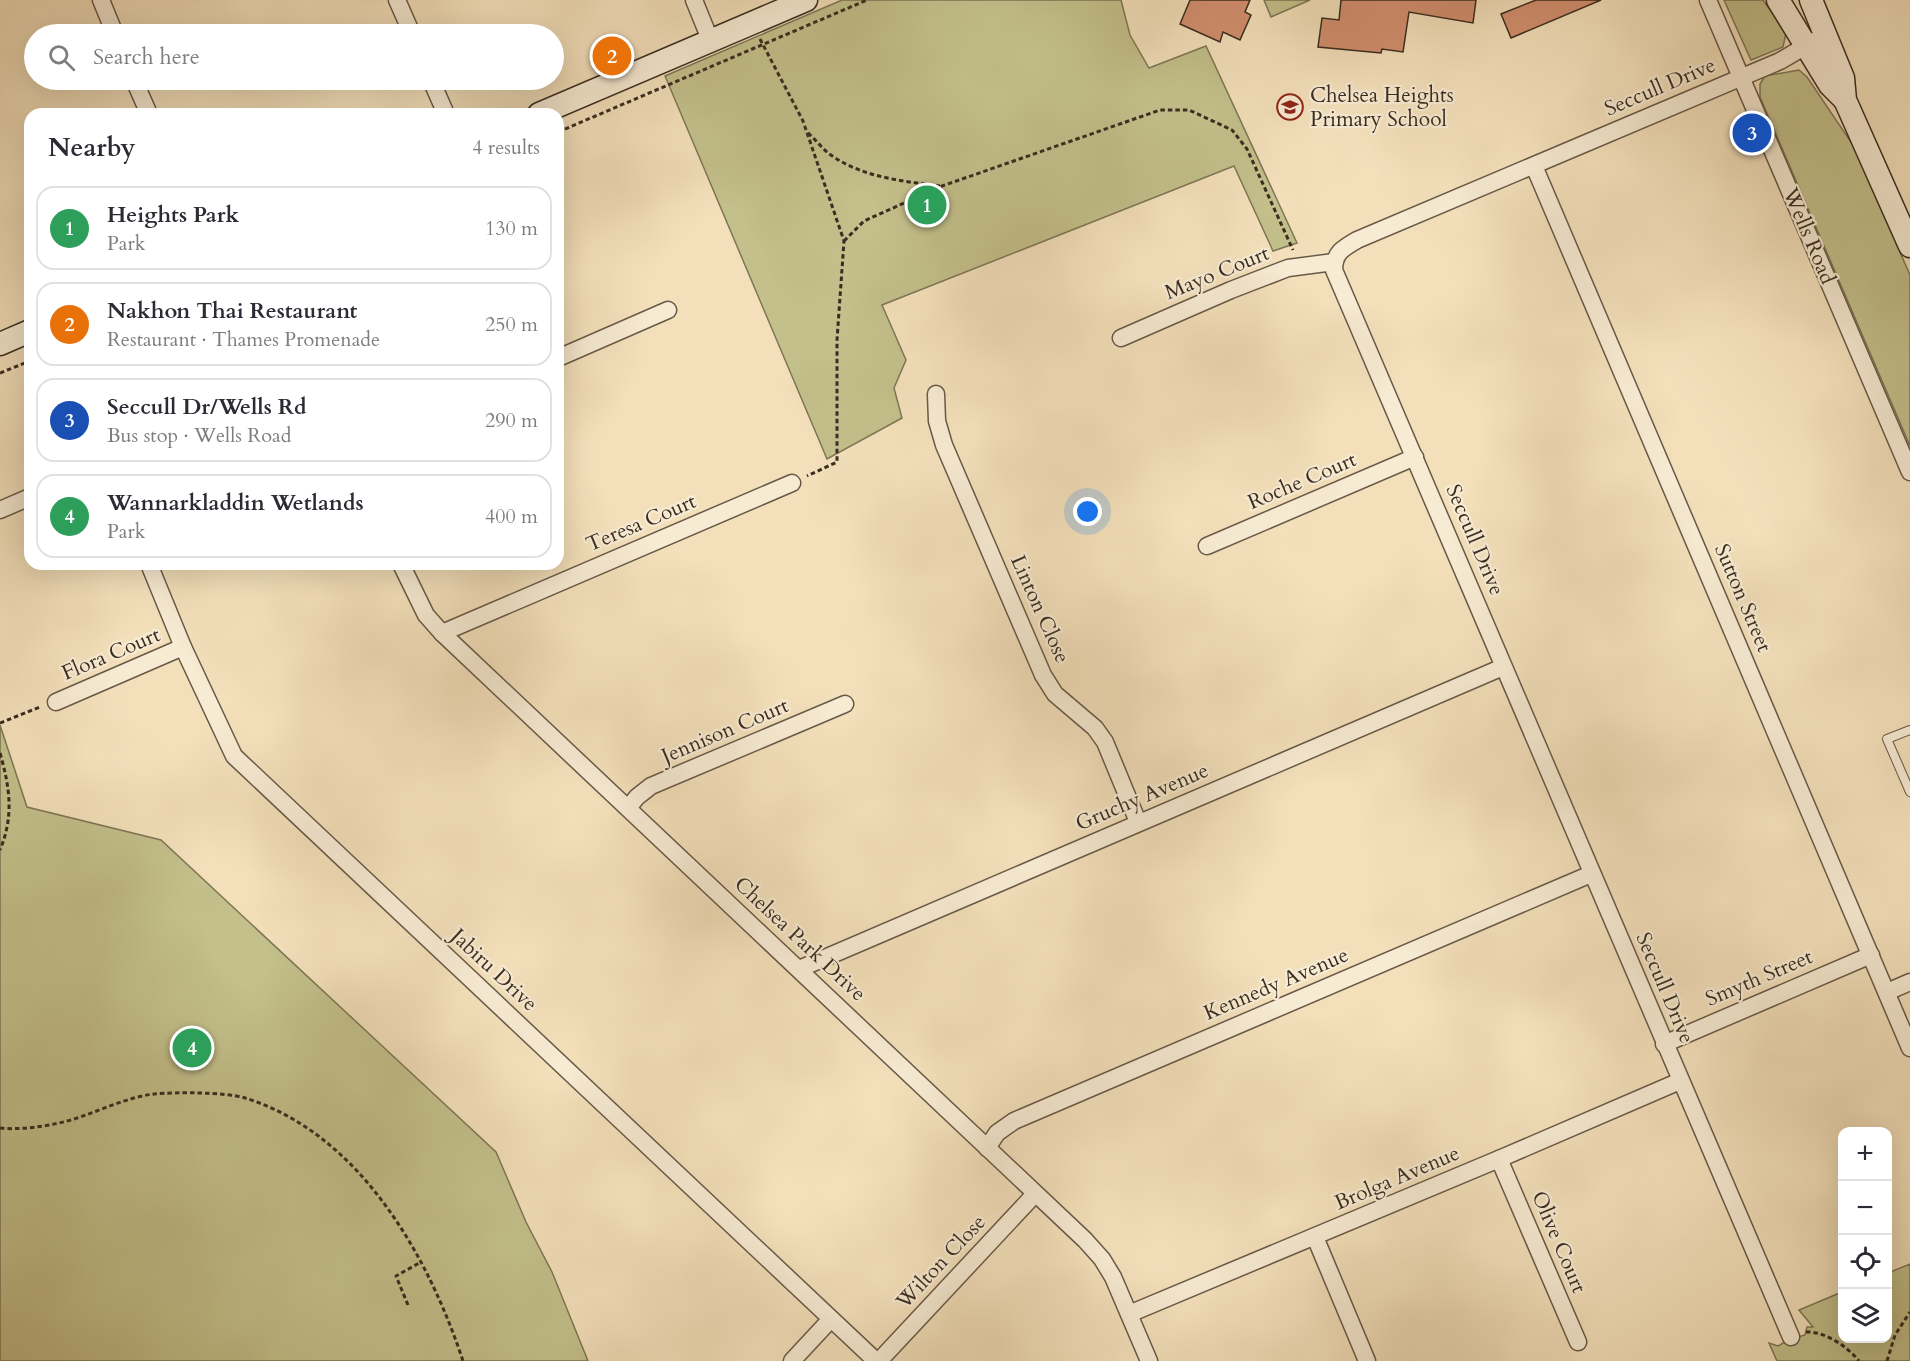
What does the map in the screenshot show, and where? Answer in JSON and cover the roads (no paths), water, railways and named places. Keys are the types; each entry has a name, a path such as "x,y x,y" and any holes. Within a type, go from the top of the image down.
{"main road":[{"path":"553,108 806,0"},
{"path":"1778,0 1830,85 1845,100"},
{"path":"1811,0 1843,78 1845,100 1910,246"},
{"path":"0,344 24,334"}],"street":[{"path":"101,0 111,24"},
{"path":"397,0 408,24"},
{"path":"694,0 711,42"},
{"name":"Wells Road","path":"1708,0 1910,472"},
{"name":"Seccull Drive","path":"1791,1337 1334,270 1334,262 1336,255 1344,247 1357,240 1780,60 1825,34"},
{"path":"139,90 147,108"},
{"path":"435,90 443,108"},
{"name":"Sutton Street","path":"1534,166 1910,1048"},
{"name":"Mayo Court","path":"1121,338 1288,268 1334,262"},
{"path":"564,355 668,310"},
{"name":"Linton Close","path":"936,394 937,421 944,445 1043,675 1055,694 1095,728 1105,742 1138,822"},
{"name":"Roche Court","path":"1207,546 1415,457"},
{"name":"Teresa Court","path":"442,633 792,483"},
{"path":"0,510 24,500"},
{"name":"Jabiru Drive","path":"151,570 183,647 234,756 878,1361"},
{"name":"Chelsea Park Drive","path":"404,570 426,615 442,633 799,969 1102,1259 1113,1277 1149,1361"},
{"name":"Flora Court","path":"56,702 183,647"},
{"name":"Gruchy Avenue","path":"799,969 1503,667"},
{"name":"Jennison Court","path":"628,808 651,786 845,704"},
{"name":"Kennedy Avenue","path":"987,1148 997,1133 1014,1121 1591,874"},
{"name":"Smyth Street","path":"1664,1044 1871,955"},
{"path":"1887,992 1910,982"},
{"name":"Brolga Avenue","path":"1129,1314 1499,1160 1680,1081"},
{"name":"Olive Court","path":"1499,1160 1578,1342"},
{"name":"Wilton Close","path":"878,1361 1035,1194"},
{"path":"1315,1237 1367,1361"},
{"path":"792,1361 831,1319"}],"lane":[{"path":"1910,730 1887,740 1910,792"}],"place":[{"name":"Nakhon Thai Restaurant","path":"612,56"},
{"name":"Chelsea Heights Primary School","path":"1290,107"},
{"name":"Seccull Dr/Wells Rd","path":"1752,133"},
{"name":"Heights Park","path":"927,205"},
{"name":"Wannarkladdin Wetlands","path":"192,1048"}]}
